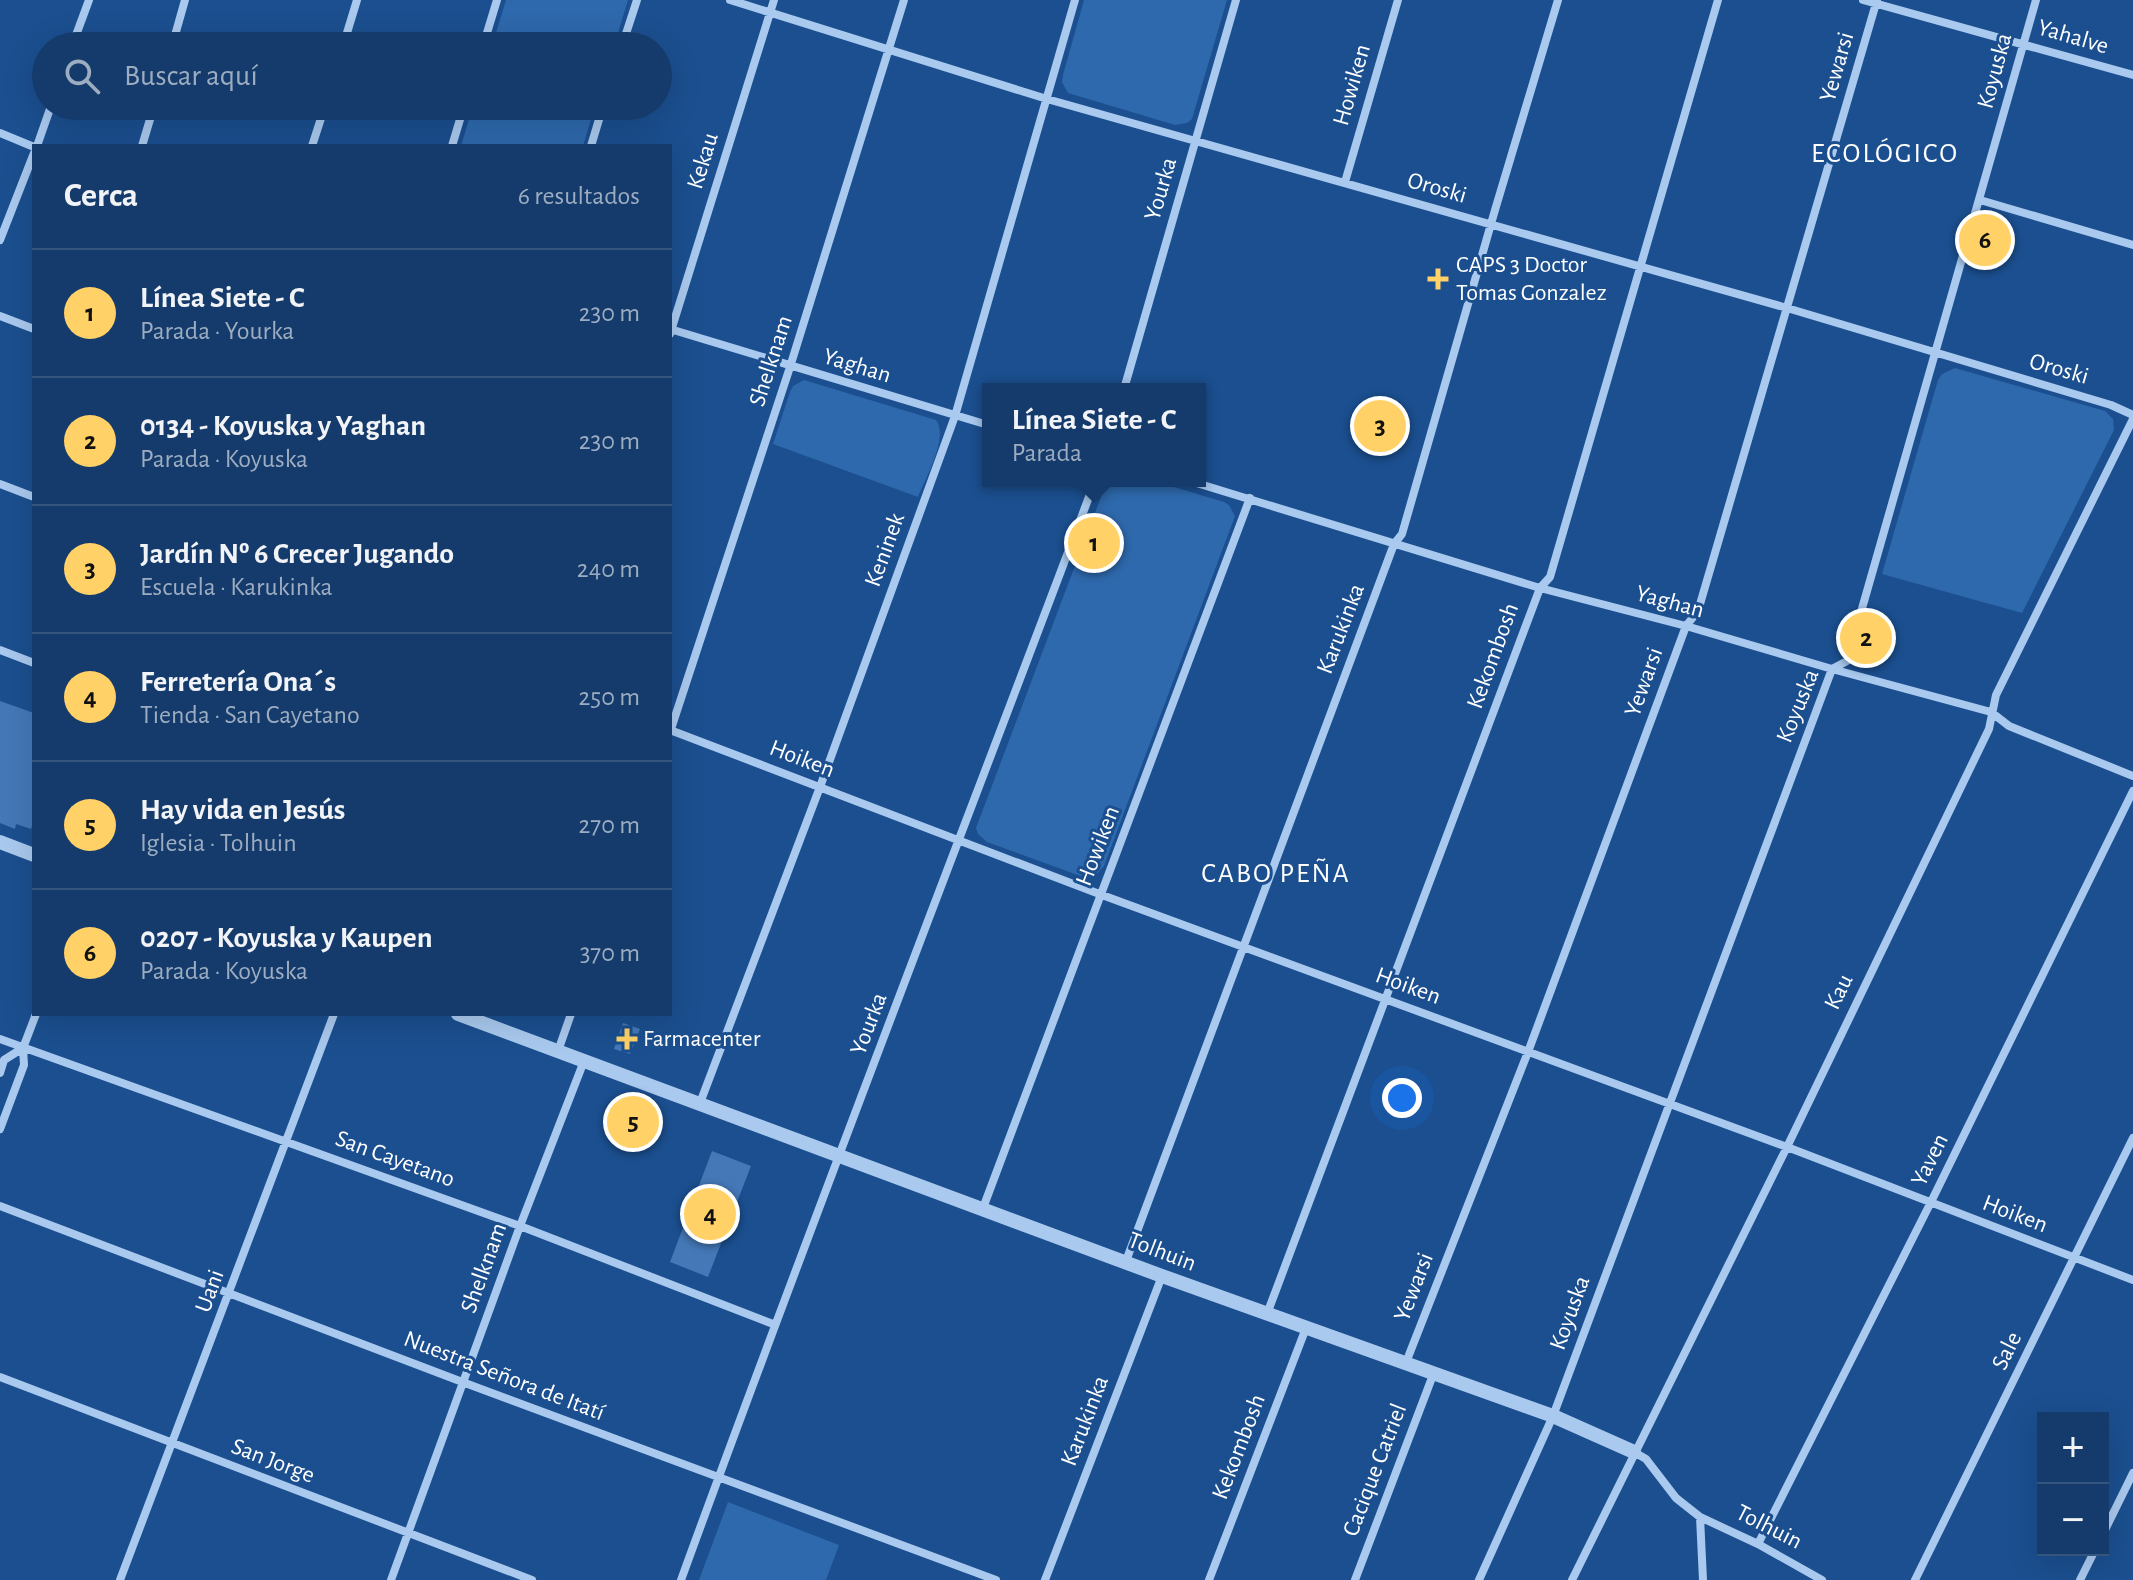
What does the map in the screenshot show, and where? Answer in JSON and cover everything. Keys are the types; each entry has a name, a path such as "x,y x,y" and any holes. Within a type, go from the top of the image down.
{"street":[{"path":"77,32 89,0"},
{"path":"176,32 185,0"},
{"path":"347,32 357,0"},
{"path":"487,32 497,0"},
{"path":"627,32 637,0"},
{"name":"Oroski","path":"730,0 1047,99 1787,308 2111,405 2133,417"},
{"name":"Kekau","path":"672,327 774,0"},
{"name":"Shelknam","path":"672,724 790,367 904,0"},
{"name":"Keninek","path":"700,1103 820,787 955,416 1075,0"},
{"name":"Yourka","path":"1126,383 1236,0"},
{"name":"Howiken","path":"1345,182 1398,0"},
{"name":"Karukinka","path":"1126,1261 1394,544 1402,534 1558,0"},
{"name":"Kekombosh","path":"1267,1314 1540,588 1550,577 1718,0"},
{"name":"Yahalve","path":"1863,0 2133,75"},
{"name":"Koyuska","path":"1479,1580 1553,1416 1832,669 1847,661 2036,0"},
{"name":"Yewarsi","path":"1405,1365 1528,1052 1686,626 1698,611 1877,2"},
{"path":"37,144 46,120"},
{"path":"143,144 150,120"},
{"path":"313,144 320,120"},
{"path":"453,144 460,120"},
{"path":"592,144 599,120"},
{"path":"0,133 32,147"},
{"path":"0,240 32,156"},
{"path":"1980,200 2133,245"},
{"path":"0,316 32,328"},
{"name":"Yaghan","path":"672,330 982,423"},
{"name":"Kau","path":"1572,1580 1787,1147 1989,729 1996,695 2133,417"},
{"path":"0,484 32,496"},
{"name":"Yaghan","path":"1206,486 1540,588 1991,712 2009,726 2133,776"},
{"name":"Yourka","path":"681,1580 773,1324 841,1154 1093,487"},
{"name":"Howiken","path":"983,1208 1250,498"},
{"path":"0,650 32,662"},
{"name":"Hoiken","path":"672,731 1102,895 1787,1147 2133,1280"},
{"name":"Yaven","path":"1758,1544 1931,1202 2133,791"},
{"path":"0,842 32,854"},
{"path":"0,1129 24,1065 23,1048 35,1016"},
{"name":"Uani","path":"120,1580 333,1016"},
{"name":"Tolhuin","path":"463,1016 1162,1276 1553,1416 1646,1459 1676,1498 1700,1517 1758,1544 1822,1580"},
{"path":"558,1051 570,1016"},
{"name":"San Cayetano","path":"0,1039 520,1226 773,1324"},
{"path":"0,1073 4,1060 23,1048"},
{"name":"Shelknam","path":"391,1580 520,1226 584,1061"},
{"name":"Sale","path":"1915,1580 2133,1138"},
{"name":"Nuestra Señora de Itatí","path":"0,1206 996,1580"},
{"name":"Karukinka","path":"1045,1580 1162,1276"},
{"name":"Kekombosh","path":"1209,1580 1306,1328"},
{"name":"Cacique Catriel","path":"1355,1580 1433,1375"},
{"name":"San Jorge","path":"0,1377 532,1580"},
{"path":"2109,1522 2133,1473"},
{"path":"1700,1517 1703,1580"},
{"path":"2080,1580 2092,1556"}],"shaded area":[{"path":"506,0 628,0 618,32 496,32"},
{"path":"1084,0 1227,0 1192,119 1175,125 1068,93 1062,82 1063,75"},
{"path":"469,120 591,120 584,144 462,144"},
{"path":"1955,368 2105,411 2113,419 2114,430 2022,613 1882,574 1938,380 1942,374"},
{"path":"804,380 936,420 940,436 938,447 918,497 773,444 790,392 793,386"},
{"path":"1105,487 1174,487 1229,505 1235,516 1104,866 1096,875 1083,877 987,842 976,828"},
{"path":"728,1502 839,1545 826,1580 699,1580"}],"building":[{"path":"0,701 32,712 32,826 31,829 16,824 15,829 0,823"},
{"name":"Farmacenter","path":"623,1023 640,1029 630,1054 614,1049"},
{"path":"712,1151 751,1166 708,1277 670,1262"}],"place":[{"name":"0207 - Koyuska y Kaupen","path":"1985,240"},
{"name":"CAPS 3 Doctor Tomas Gonzalez","path":"1438,279"},
{"name":"Jardín Nº 6 Crecer Jugando","path":"1380,426"},
{"name":"Línea Siete - C","path":"1094,543"},
{"name":"0134 - Koyuska y Yaghan","path":"1866,638"},
{"name":"Farmacenter","path":"627,1039"},
{"name":"Hay vida en Jesús","path":"633,1122"},
{"name":"Ferretería Ona´s","path":"710,1214"}],"district":[{"name":"ECOLÓGICO","path":"1885,154"},
{"name":"CABO PEÑA","path":"1276,874"}]}
